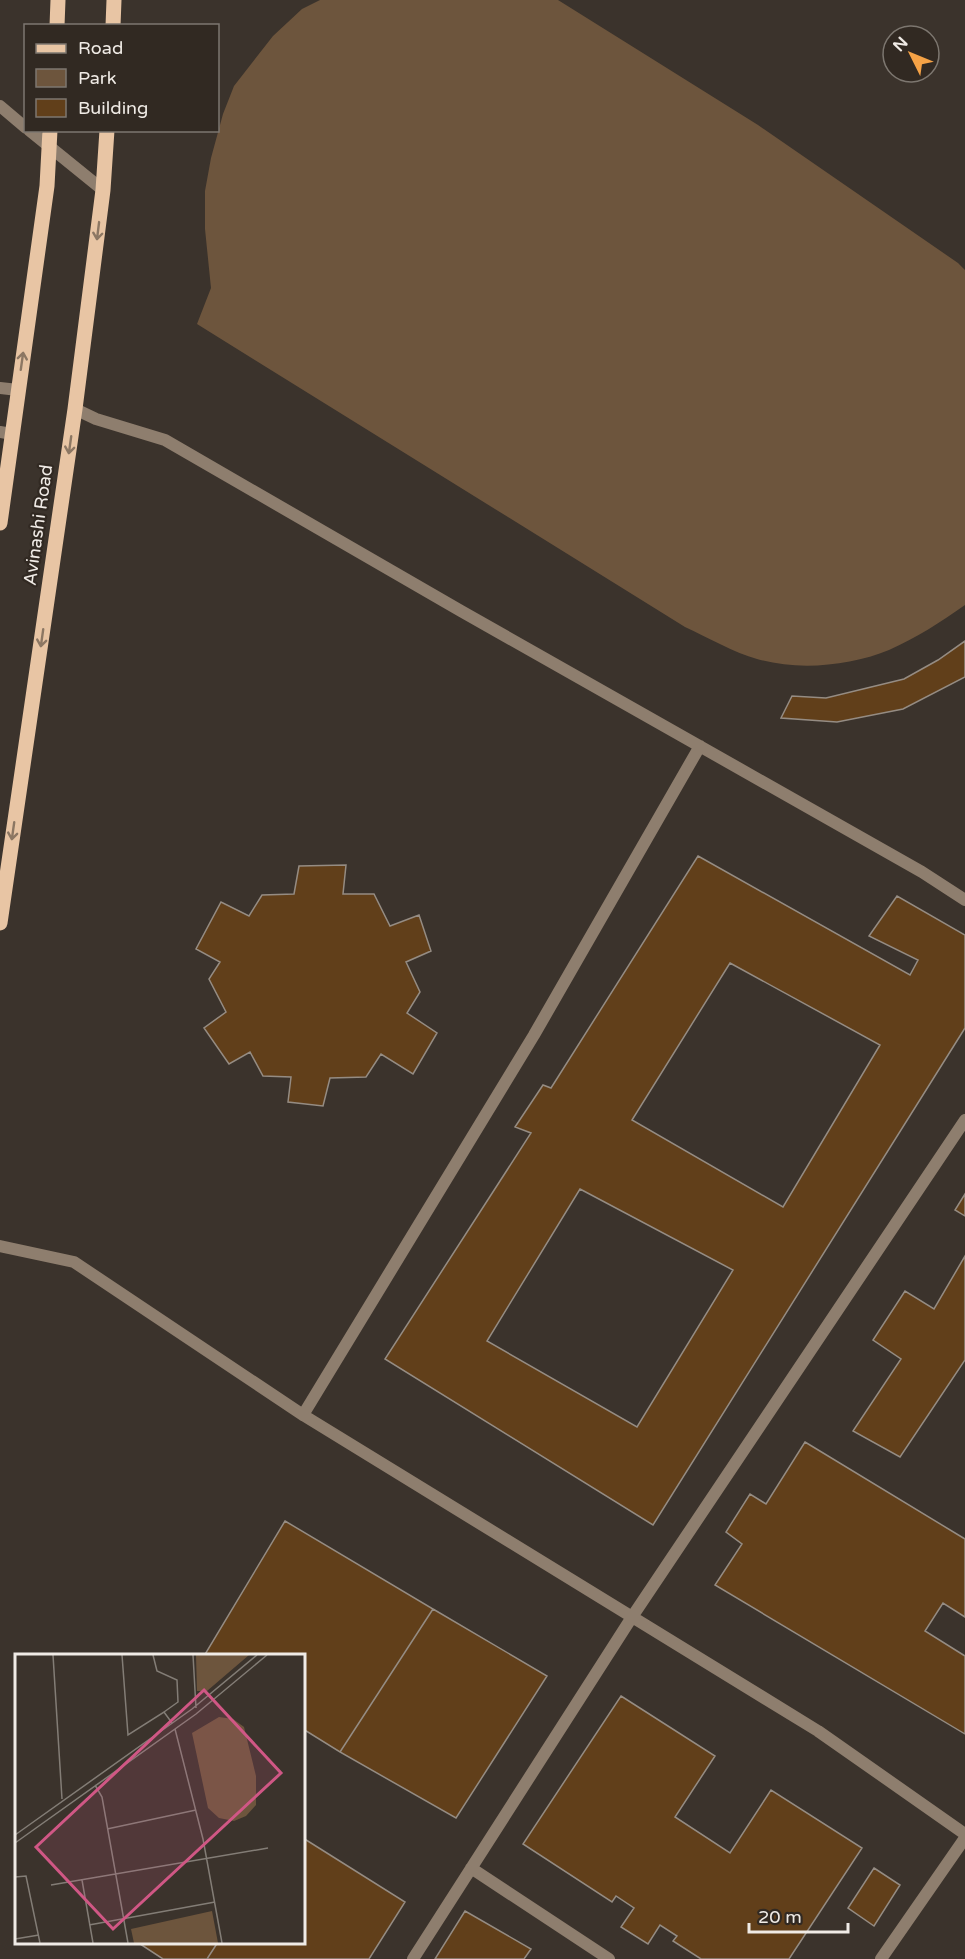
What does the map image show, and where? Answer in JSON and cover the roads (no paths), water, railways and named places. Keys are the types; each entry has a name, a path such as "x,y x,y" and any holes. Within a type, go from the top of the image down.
{"main road":[{"path":"57,24 58,0"},
{"path":"113,24 114,0"},
{"path":"0,523 6,433 18,390 47,186 51,132"},
{"name":"Avinashi Road","path":"0,923 75,409 103,190 106,132"}],"street":[{"path":"0,106 24,126"},
{"path":"31,132 103,190"},
{"path":"0,388 18,390"},
{"path":"75,409 96,419 165,440 922,872 965,900"},
{"path":"303,1415 534,1035 700,746"},
{"path":"412,1959 632,1617 965,1120"},
{"path":"0,1246 74,1262 303,1415 818,1731 965,1836 881,1959"},
{"path":"471,1868 609,1959"}]}
